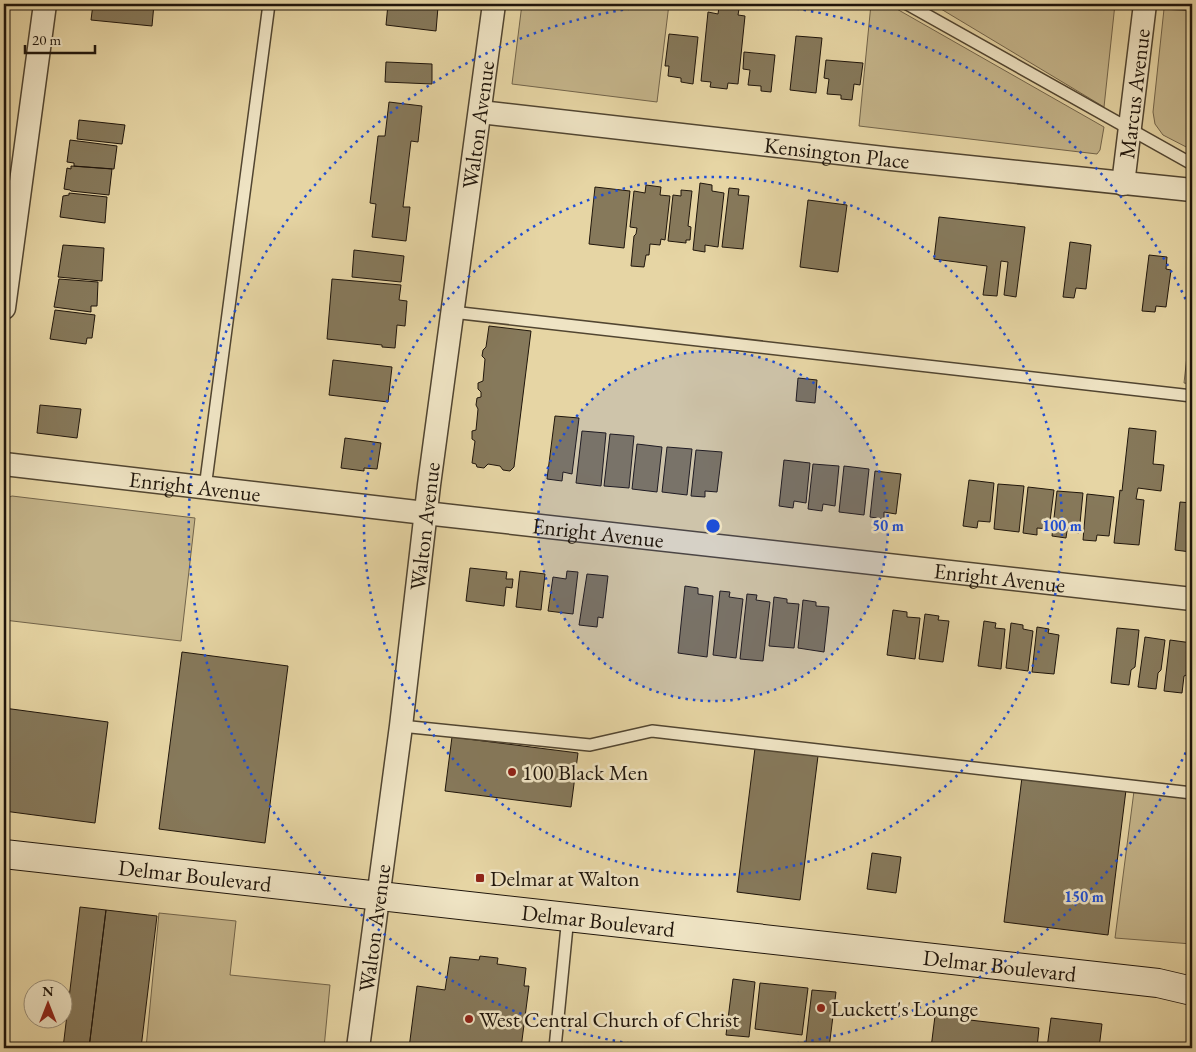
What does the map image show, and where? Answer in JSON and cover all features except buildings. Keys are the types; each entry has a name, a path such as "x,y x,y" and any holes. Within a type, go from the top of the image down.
{"main road":[{"name":"Delmar Boulevard","path":"4,854 1158,983 1192,991"}],"street":[{"path":"4,308 45,4"},
{"name":"Walton Avenue","path":"358,1048 401,726 425,513 494,4"},
{"name":"Marcus Avenue","path":"1123,184 1145,4"},
{"name":"Kensington Place","path":"480,112 1123,184 1192,190"},
{"name":"Enright Avenue","path":"4,464 1192,599"}],"lane":[{"path":"204,488 269,4"},
{"path":"908,4 1192,164"},
{"path":"452,312 1192,396"},
{"path":"401,726 590,745 652,731 1192,793"},
{"path":"555,1048 568,916"}],"shaded area":[{"path":"522,4 669,4 657,102 512,84"},
{"path":"871,4 888,4 1104,127 1100,150 1097,154 859,126"},
{"path":"946,4 1115,4 1104,107 941,9"},
{"path":"1164,9 1192,11 1192,150 1163,135 1155,124 1153,112"},
{"path":"1192,311 1192,384 1184,383"},
{"path":"12,496 195,518 181,641 4,620 4,528 7,498"},
{"path":"1134,791 1192,798 1192,944 1115,938"},
{"path":"159,913 236,921 230,975 330,985 324,1048 146,1048"}],"place":[{"name":"100 Black Men","path":"512,772"},
{"name":"Delmar at Walton","path":"480,878"},
{"name":"Luckett's Lounge","path":"821,1008"},
{"name":"West Central Church of Christ","path":"469,1019"}]}
